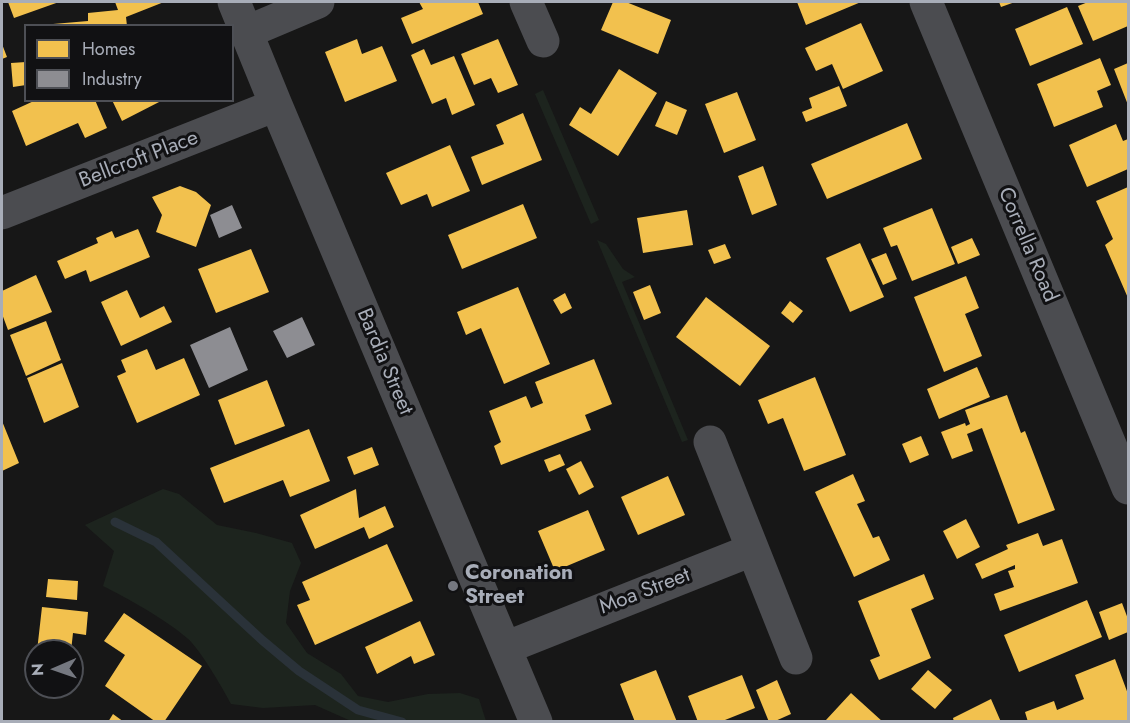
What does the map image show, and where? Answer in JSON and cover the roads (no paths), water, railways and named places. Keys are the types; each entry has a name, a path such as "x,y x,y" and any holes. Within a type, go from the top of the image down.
{"street":[{"name":"Bardia Street","path":"234,2 536,722"},
{"path":"247,32 318,2"},
{"path":"526,2 543,41"},
{"name":"Corrella Road","path":"926,2 1128,488"},
{"name":"Bellcroft Place","path":"2,213 276,105"},
{"path":"710,442 796,658"},
{"name":"Moa Street","path":"505,648 752,550"}],"waterway":[{"path":"115,522 156,542 299,671 358,710 402,722"}],"place":[{"name":"Coronation Street","path":"453,586"}]}
